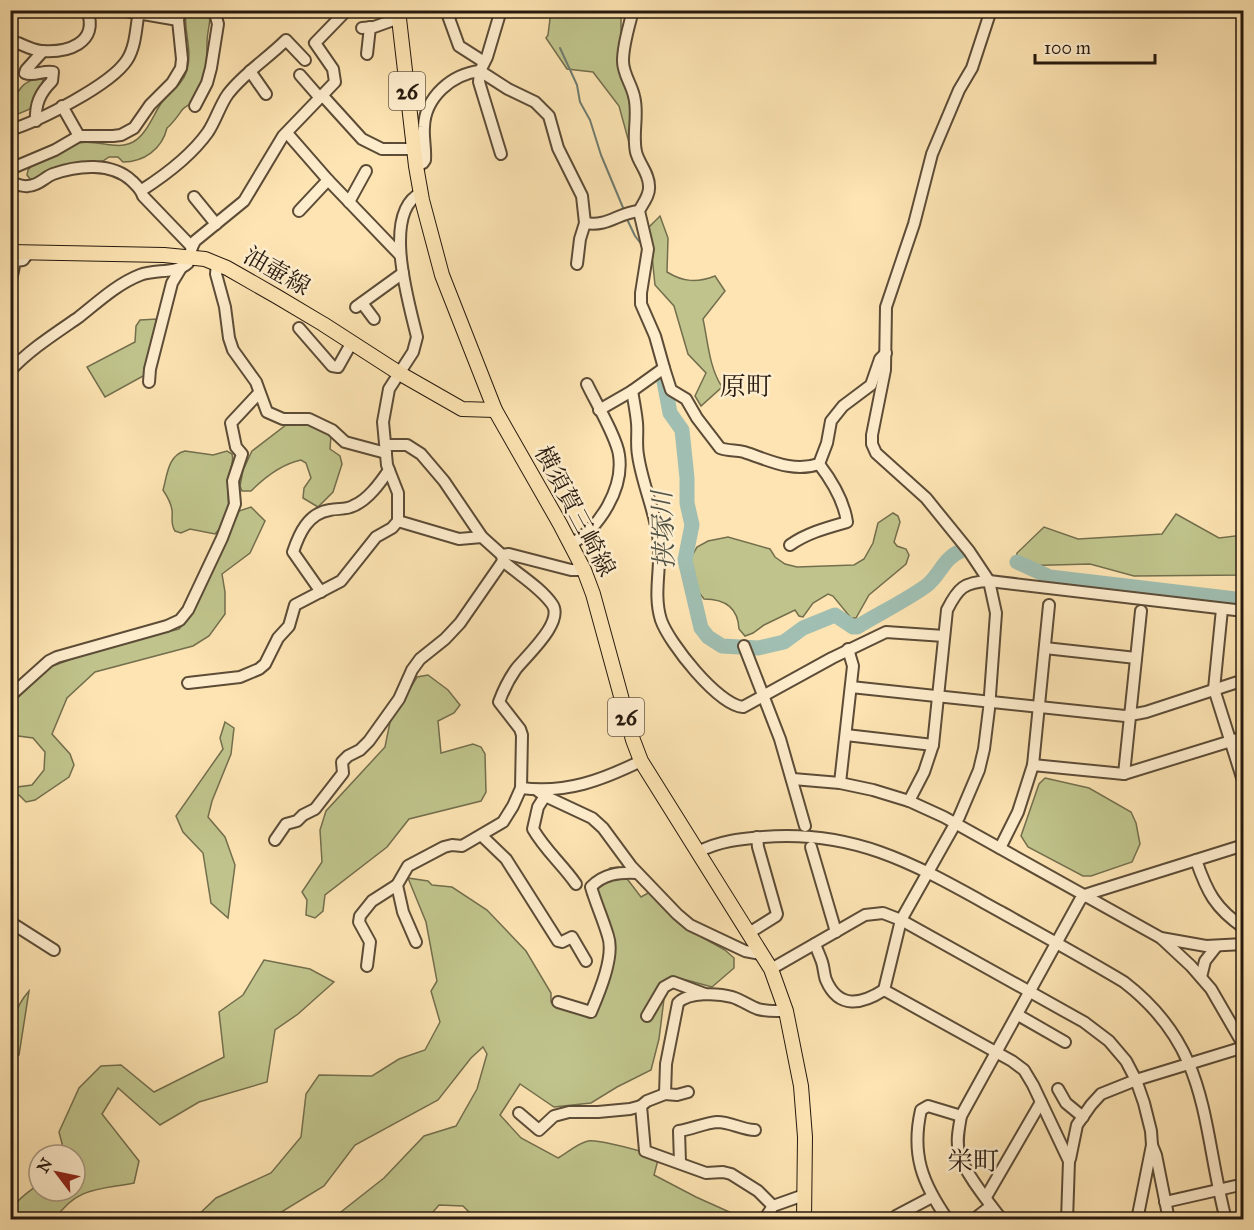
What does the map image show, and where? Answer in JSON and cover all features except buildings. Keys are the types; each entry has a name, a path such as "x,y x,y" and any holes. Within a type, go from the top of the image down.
{"main road":[{"name":"横須賀三崎線","path":"398,14 416,166 442,275 495,410 584,570 641,761 771,969 786,1011 802,1093 806,1137 804,1220"},
{"name":"油壷線","path":"10,252 191,252 276,296 399,373 462,409 495,410"}],"street":[{"path":"18,43 43,51 73,48 82,43 90,26 87,10"},
{"path":"10,169 55,150 79,136 121,135 134,128 150,105 172,83 181,68 182,59 179,15 120,10"},
{"path":"195,106 207,83 211,68 218,24 214,10"},
{"path":"149,382 150,369 172,283 181,268 188,263 195,241 249,195 272,152 334,82 333,69 315,43 347,10"},
{"path":"446,10 459,46 508,89 535,102 549,116 558,148 582,196 585,222 577,264"},
{"path":"501,10 482,66 479,82 501,154"},
{"path":"633,10 622,62 636,105 634,141 637,155 650,183 649,192 639,212 648,249 641,303 656,336 671,390 686,399 720,448 741,451 786,467 796,468 819,464"},
{"path":"884,990 901,920 969,797 984,748 997,626 995,601 989,581 969,550 926,498 876,453 872,444 872,435 885,370 886,307 914,224 932,154 959,90 976,58 991,10"},
{"path":"10,130 36,121 110,78 123,65 133,47 139,12"},
{"path":"365,53 366,28 398,14"},
{"path":"142,190 172,170 195,149 208,131 226,96 249,71 286,40 305,60"},
{"path":"36,121 35,111 41,94 52,81 52,72 30,75 26,74 26,70 43,51"},
{"path":"416,166 423,164 425,160 424,121 436,95 460,76 482,66"},
{"path":"249,71 266,94"},
{"path":"300,75 356,133 370,143 382,149 414,149"},
{"path":"63,106 79,136"},
{"path":"287,133 328,180 400,255"},
{"path":"10,182 26,187 32,186 52,174 87,167 120,172 142,190 143,196 191,252"},
{"path":"350,202 366,171"},
{"path":"299,211 328,180"},
{"path":"188,683 240,677 259,669 265,664 278,638 289,626 295,605 340,581 376,537 392,528 398,521 398,493 389,470 383,422 387,396 414,349 417,337 400,255 401,226 406,210 412,197 421,193"},
{"path":"194,197 216,224"},
{"path":"585,222 603,224 631,212 639,212"},
{"path":"10,285 15,261 22,260 29,252"},
{"path":"217,264 216,274 233,350 256,382 267,412 283,419 309,419 332,430 345,442 386,449 406,445 421,454 444,481 482,537 544,596 555,610 546,634 515,671 499,702 522,735 521,788 503,822 483,836 462,846 444,847 408,866 397,885 372,901 360,916 359,922 369,942 367,966"},
{"path":"10,371 39,346 125,283 141,274 181,268"},
{"path":"374,319 359,305 403,273"},
{"path":"299,328 332,366 338,367 352,342"},
{"path":"819,464 827,443 831,421 843,406 871,386 880,359 886,353"},
{"path":"599,410 632,391 664,368"},
{"path":"571,544 586,533 601,516 615,491 620,466 620,454 587,384"},
{"path":"632,391 637,424 638,455 658,540 660,569 657,600 660,616 666,632 709,687 730,703 743,708 848,650 886,632 944,636"},
{"path":"10,696 49,661 57,657 167,626 180,620 188,610 236,504 233,482 242,454 236,447 231,423 259,393"},
{"path":"790,545 814,532 847,522 842,501 819,464"},
{"path":"321,592 292,552 300,531 323,511 355,506 389,470"},
{"path":"398,521 459,539 482,537"},
{"path":"275,840 286,824 297,821 322,802 343,773 342,762 369,741 399,699 412,670 420,659 445,639 460,623 502,558 509,554 571,570 584,570"},
{"path":"909,801 928,763 933,745 947,610 958,591 972,582 989,581 1244,610"},
{"path":"1000,848 1018,812 1032,765 1049,605"},
{"path":"1222,609 1214,689 1244,784"},
{"path":"1124,774 1141,611"},
{"path":"746,648 793,779 805,826"},
{"path":"1045,648 1136,658"},
{"path":"840,783 853,666 848,650"},
{"path":"851,687 1130,715 1146,712 1244,680"},
{"path":"846,735 933,745"},
{"path":"1032,765 1124,774 1244,737"},
{"path":"542,794 578,786 641,761"},
{"path":"793,779 840,783 873,790 909,801 955,823 1161,938 1201,977 1224,1008 1244,1046 1136,1080 1101,1094 1091,1105 1074,1133 1069,1161 1068,1220"},
{"path":"521,788 542,794 592,818 603,828 637,873 677,915 690,925 745,951 761,954"},
{"path":"542,794 532,829 552,857 566,870 576,884"},
{"path":"483,836 506,859 558,940 562,942 573,937 586,961"},
{"path":"698,852 721,842 757,837 797,836 848,842 882,851 927,872 1124,982 1168,1024 1190,1064 1202,1100 1226,1220"},
{"path":"748,933 777,914 757,837"},
{"path":"1002,1220 967,1170 960,1155 957,1141 961,1116 1085,895 1244,845"},
{"path":"811,847 836,932"},
{"path":"1196,860 1212,899 1220,909 1244,928"},
{"path":"558,1002 591,1012 609,964 610,950 609,938 591,887 598,879 614,874 637,873"},
{"path":"397,885 404,912 416,942"},
{"path":"771,969 871,913 883,913 901,920 1099,1032 1118,1051 1136,1080 1149,1121 1152,1145 1169,1220"},
{"path":"10,922 54,950"},
{"path":"1161,938 1216,947 1244,944"},
{"path":"815,944 826,980 835,994 844,1001 856,1003 884,990"},
{"path":"1201,977 1205,961 1216,947"},
{"path":"647,1016 664,987 673,982 705,994 732,997 760,1010 786,1011"},
{"path":"884,990 1024,1070 1069,1161"},
{"path":"665,1094 666,1064 678,1003 682,998 705,994"},
{"path":"1018,1015 1065,1042"},
{"path":"1058,1089 1066,1103 1083,1117"},
{"path":"519,1113 539,1130 554,1116 569,1112 619,1110 641,1106 665,1094 677,1095 688,1092"},
{"path":"972,1220 989,1202 1041,1102"},
{"path":"641,1106 645,1151 706,1173 731,1174 758,1191 773,1206"},
{"path":"948,1220 932,1197 922,1173 917,1150 917,1128 921,1110 928,1106 961,1116"},
{"path":"680,1163 680,1131 716,1122 755,1130"},
{"path":"1137,1220 1152,1145"},
{"path":"1165,1202 1244,1184"},
{"path":"764,1220 773,1206 804,1195"},
{"path":"896,1216 932,1197"}],"green space":[{"path":"186,11 210,11 205,74 197,96 167,128 156,148 138,160 123,162 118,157 109,157 103,161 72,165 30,179 27,175 28,170 33,164 67,146 86,142 120,145 138,139 162,102 180,83 187,70 189,55"},
{"path":"551,11 607,11 621,14 621,61 634,125 633,157 619,106 593,72 567,69 546,38"},
{"path":"40,78 43,80 30,109 11,117 10,101 13,101 20,88 26,83"},
{"path":"660,216 668,238 667,272 690,280 702,280 715,276 725,291 703,319 712,363 722,387 701,406 695,396 706,373 688,354 674,306 655,285 649,227"},
{"path":"157,319 145,375 105,397 87,367 135,342 136,326 140,320"},
{"path":"307,422 320,426 331,436 330,449 340,456 342,464 333,492 318,507 303,498 304,488 311,478 306,463 301,460 274,472 251,491 242,491 240,486 243,470 252,451 286,425"},
{"path":"185,451 213,455 227,451 232,454 233,461 228,481 228,514 215,534 190,529 181,533 173,528 171,507 163,490 172,461 179,453"},
{"path":"251,507 265,521 250,553 222,574 225,614 209,636 193,646 95,672 67,698 52,734 70,754 74,765 69,777 35,800 26,802 19,795 11,796 10,788 32,785 44,770 45,752 33,738 11,735 11,704 50,667 98,649 179,629 192,614 239,511"},
{"path":"893,513 898,516 900,522 894,542 897,546 906,549 909,555 906,564 869,595 856,618 851,618 833,596 828,594 813,603 803,617 799,616 795,610 745,636 739,629 736,615 729,606 718,601 704,599 694,586 690,559 697,547 708,541 728,537 770,549 775,557 785,564 797,567 854,565 864,559 873,543 878,523"},
{"path":"1176,514 1219,538 1243,535 1243,575 1134,576 1090,564 1015,566 1017,553 1044,527 1078,539 1162,534"},
{"path":"428,675 448,690 460,705 454,713 438,721 441,753 473,744 481,747 485,754 486,792 481,801 409,819 387,847 325,895 323,911 315,918 306,915 307,900 302,892 322,862 320,830 326,811 385,747 390,722 417,677"},
{"path":"225,722 234,728 231,754 208,817 225,837 235,865 228,918 211,903 203,853 183,832 176,816 223,749 220,738"},
{"path":"1045,778 1089,788 1131,812 1136,823 1140,844 1132,862 1091,876 1083,876 1028,847 1021,836 1039,784"},
{"path":"618,867 641,897 650,892 703,938 725,950 734,958 734,968 712,987 675,977 664,999 659,1039 651,1070 591,1103 554,1107 520,1084 500,1115 521,1138 558,1158 588,1141 612,1144 659,1156 654,1175 745,1219 477,1220 463,1206 439,1205 427,1219 332,1219 384,1178 424,1136 456,1126 477,1089 487,1054 483,1047 471,1058 438,1100 355,1145 324,1186 270,1219 193,1220 216,1198 271,1173 301,1137 306,1094 319,1075 372,1076 399,1059 425,1050 440,1022 431,991 437,981 426,922 408,878 428,881 432,885 452,887 487,910 526,951 551,993 551,1002 589,1018 607,982 615,945 587,895 610,868"},
{"path":"264,960 310,969 334,982 298,1014 275,1030 267,1082 199,1102 160,1125 118,1088 102,1114 139,1161 134,1183 87,1193 87,1143 62,1143 59,1132 79,1088 101,1066 121,1065 154,1092 224,1057 219,1012 243,995"},
{"path":"29,991 19,1055 11,1063 12,1025 18,1007"},
{"path":"27,1193 27,1203 70,1203 55,1219 11,1219 13,1208"}],"waterway":[{"name":"挟塚川","path":"560,48 577,85 580,102 590,120 601,155 624,210"},
{"name":"挟塚川","path":"626,217 642,245"},
{"name":"挟塚川","path":"664,381 670,413 682,430 687,503 692,525 685,560 701,628 708,637 722,646 758,648 784,642 803,628 835,615 853,627 857,627 926,586 950,557 963,550"},
{"name":"挟塚川","path":"1017,562 1050,577 1244,600"}],"district":[{"name":"原町","path":"746,386"},
{"name":"栄町","path":"973,1161"}]}
